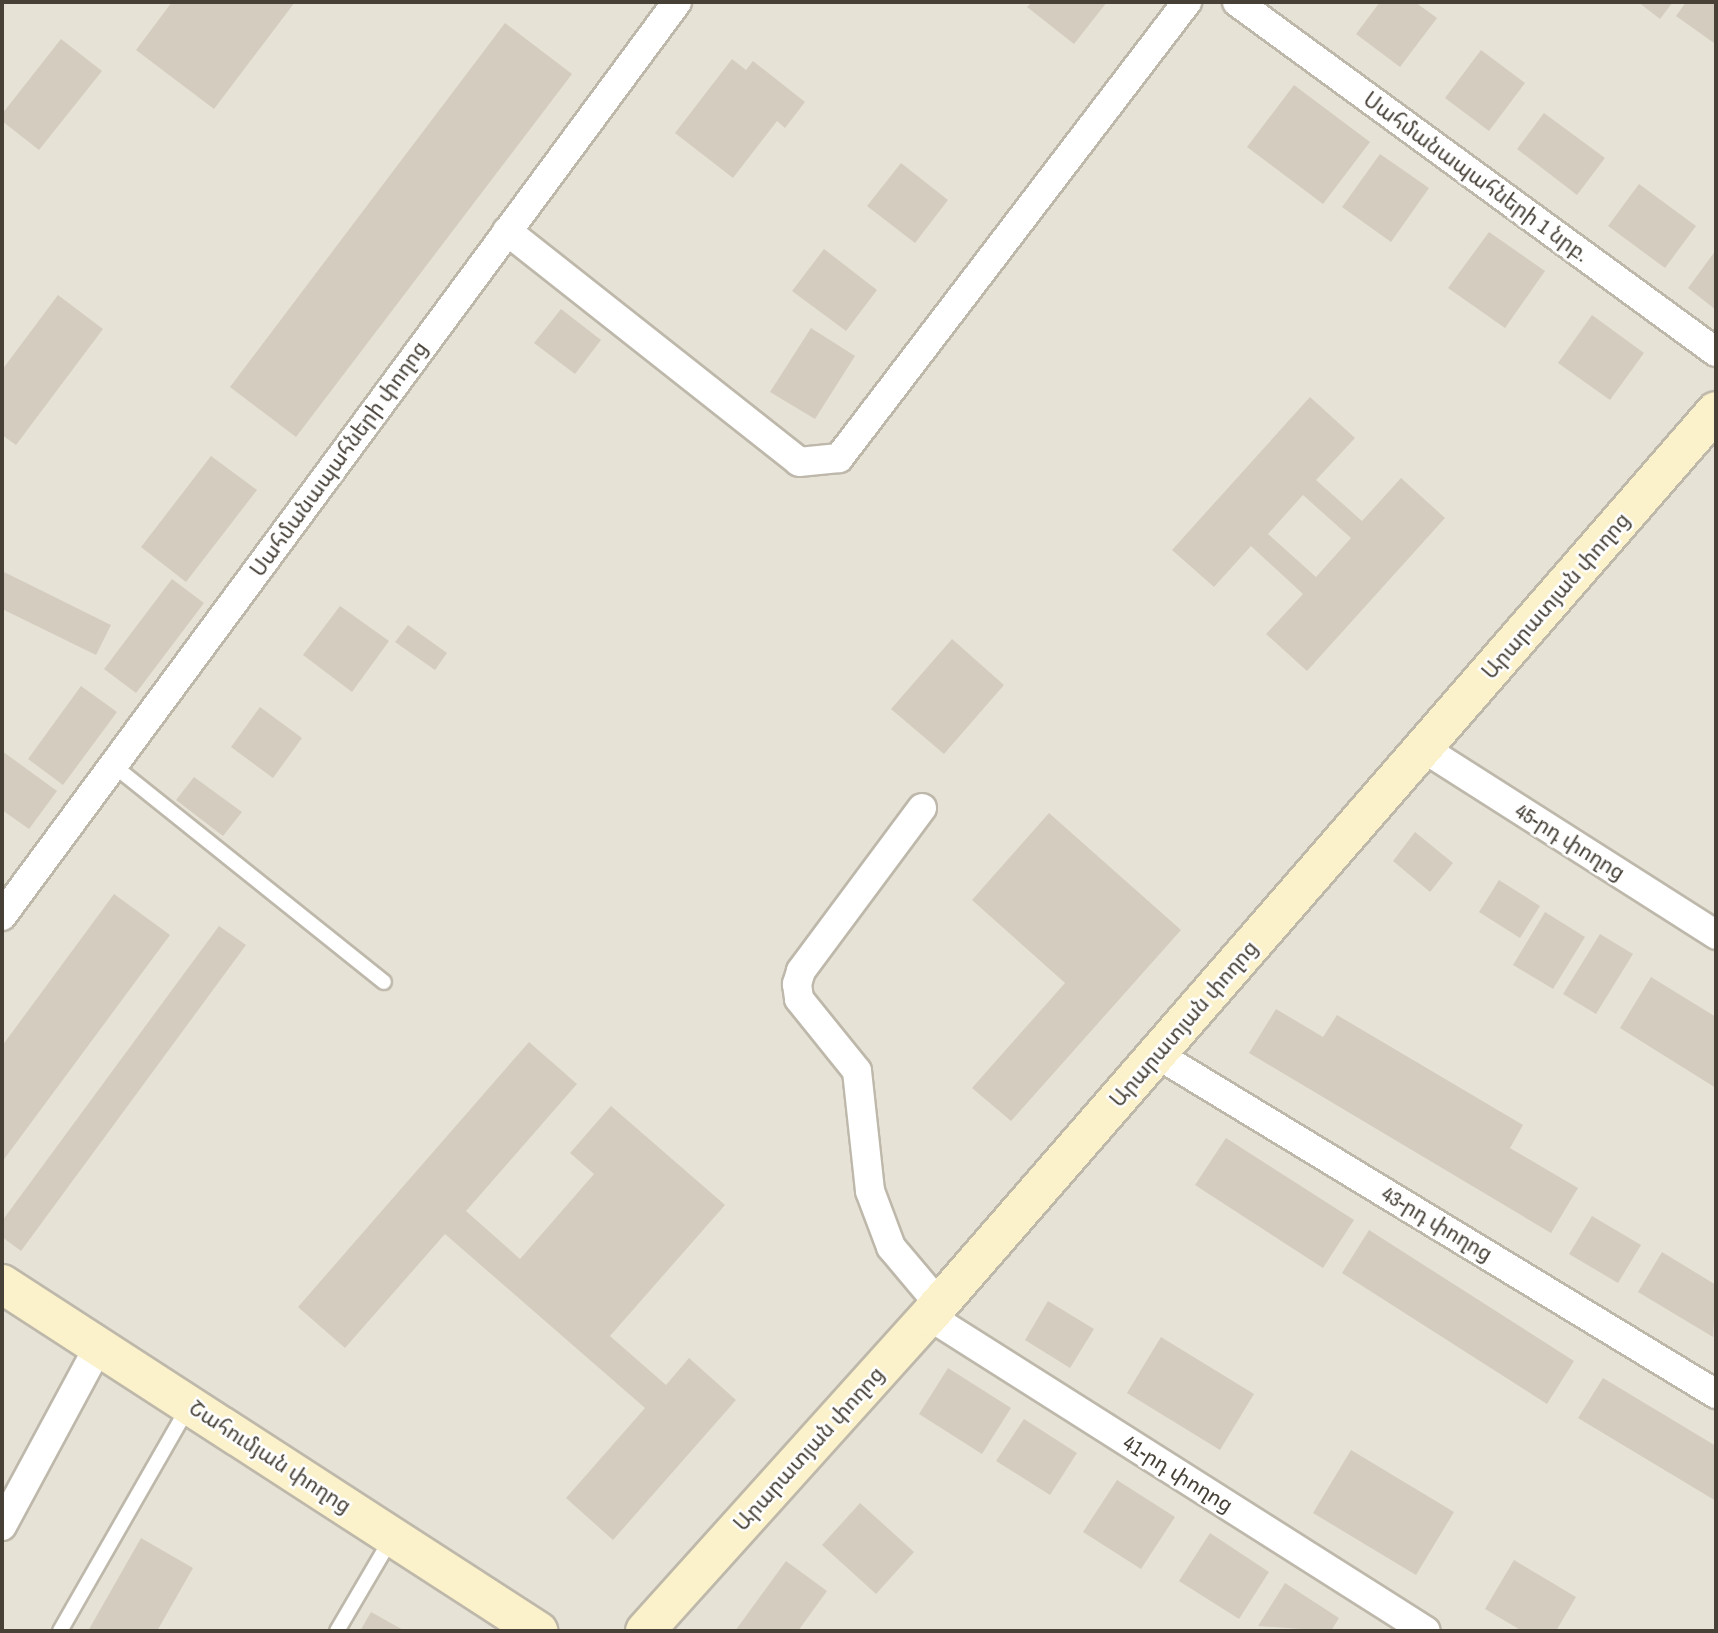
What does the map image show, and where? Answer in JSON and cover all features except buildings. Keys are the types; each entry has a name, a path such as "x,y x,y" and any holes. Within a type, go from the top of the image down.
{"main road":[{"name":"Արարատյան փողոց","path":"645,1631 934,1310 1713,419"},
{"name":"Շահումյան փողոց","path":"2,1284 538,1631"}],"street":[{"name":"Սահմանապահների փողոց","path":"2,916 677,2"},
{"path":"507,231 799,462 839,458 1187,2"},
{"name":"Սահմանապահների 1 նրբ.","path":"1237,2 1716,352"},
{"name":"45-րդ փողոց","path":"1423,748 1716,935"},
{"name":"41-րդ փողոց","path":"922,808 801,971 797,984 799,999 856,1071 870,1191 891,1247 934,1310 1426,1631"},
{"name":"43-րդ փողոց","path":"1158,1055 1716,1394"},
{"path":"2,1526 99,1346"}],"lane":[{"path":"113,765 384,982"},
{"path":"60,1631 190,1405"},
{"path":"337,1631 392,1536"}],"shaded area":[{"path":"2,2 1716,2 1716,1631 2,1631"}]}
